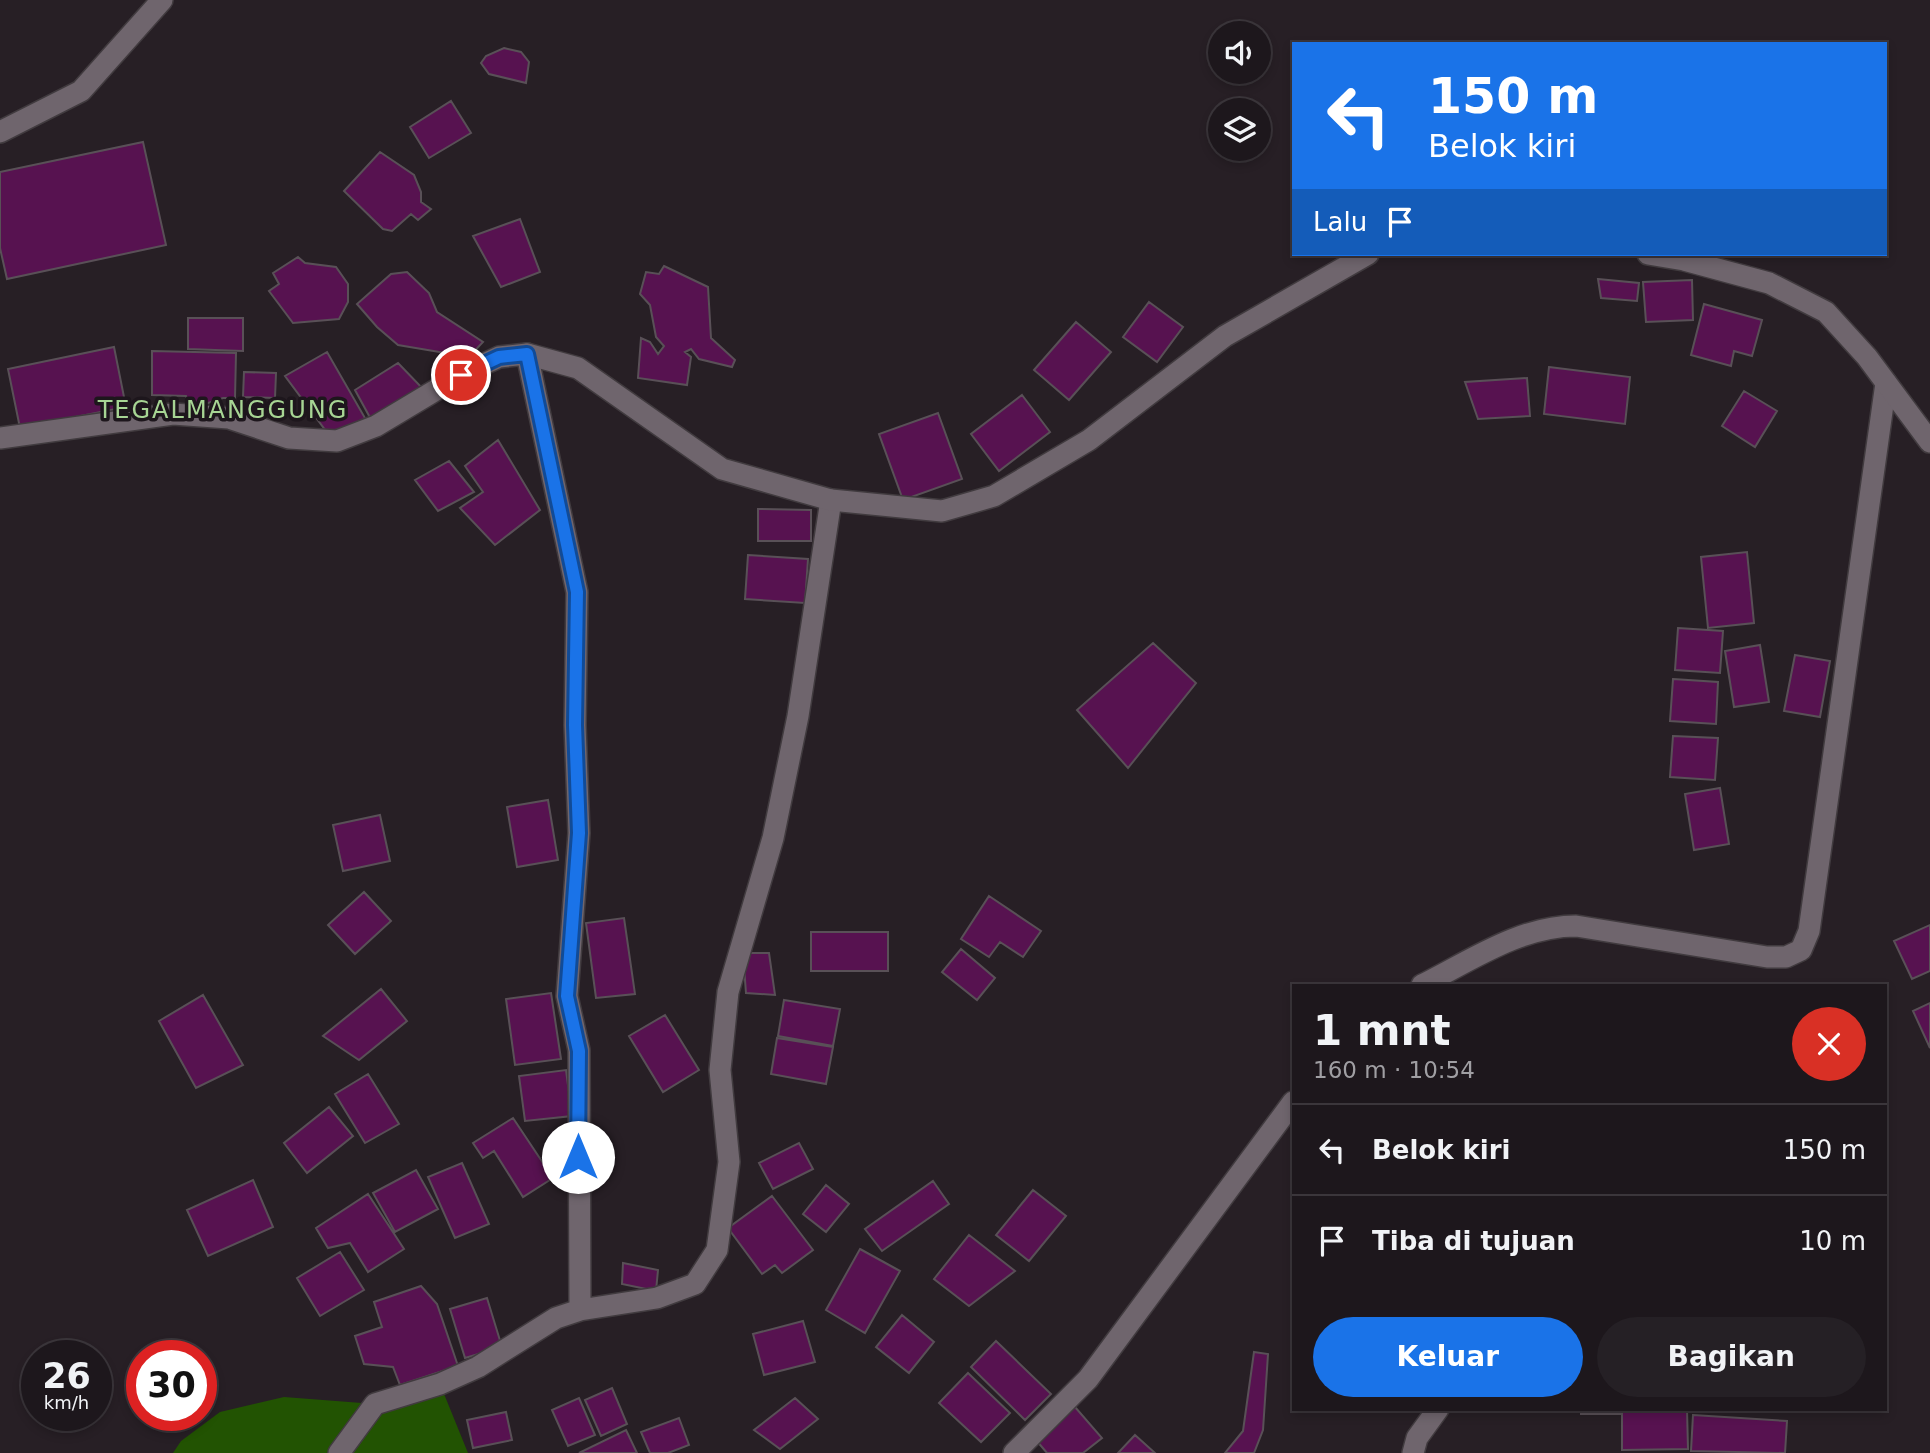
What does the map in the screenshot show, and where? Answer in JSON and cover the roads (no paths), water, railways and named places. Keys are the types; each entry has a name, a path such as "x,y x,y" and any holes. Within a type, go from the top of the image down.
{"street":[{"path":"0,132 81,91 162,0"},
{"path":"0,438 173,414 229,418 289,438 337,441 376,426 461,375 499,357 527,354 578,368 722,469 831,500 942,511 994,496 1089,440 1224,336 1364,256"},
{"path":"1660,256 1769,283 1826,312 1886,383 1930,442"},
{"path":"527,354 577,592 575,725 579,833 567,996 579,1051 580,1310"},
{"path":"1424,984 1524,934 1550,926 1576,926 1767,957 1786,957 1801,950 1809,931 1886,383"},
{"path":"339,1453 375,1404 440,1384 478,1367 556,1318 580,1310 657,1298 695,1284 717,1250 729,1161 720,1070 728,992 773,838 798,716 831,500"},
{"path":"1014,1453 1088,1379 1292,1103"},
{"path":"1412,1453 1417,1438 1437,1411"}],"district":[{"name":"TEGALMANGGUNG","path":"223,410"}]}
